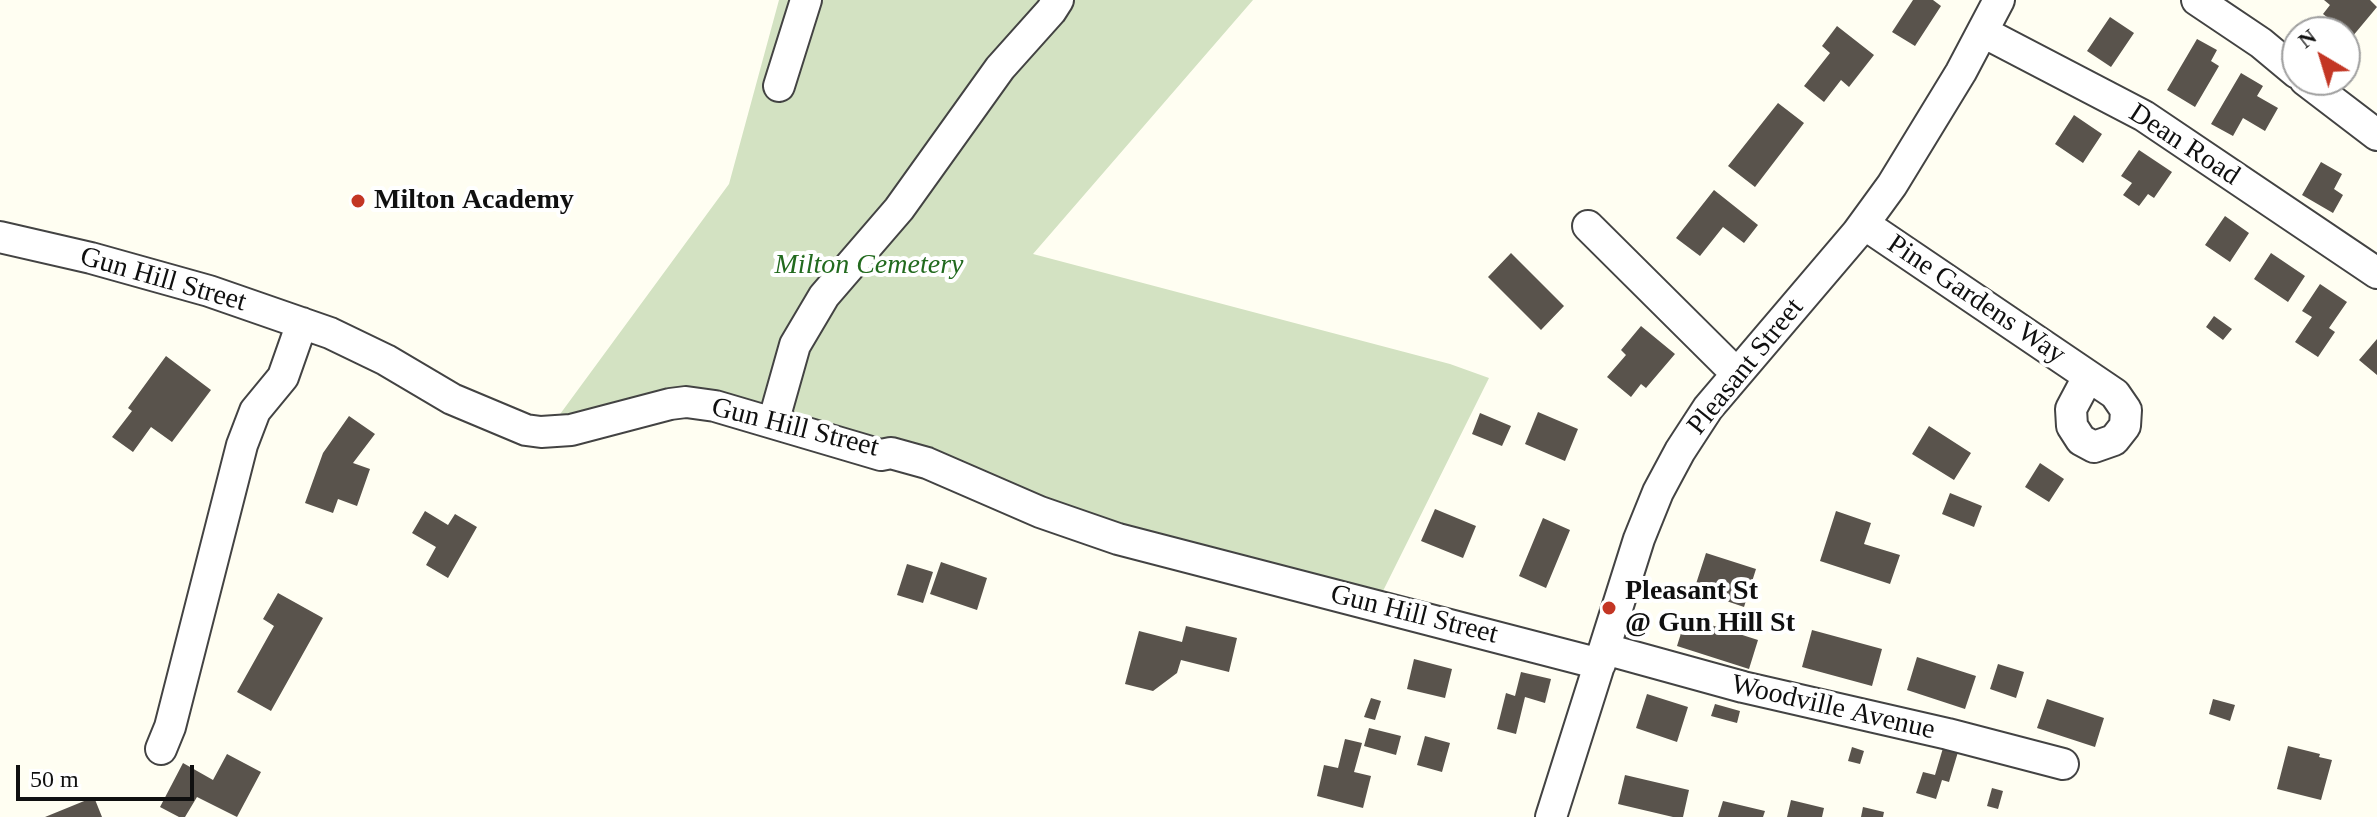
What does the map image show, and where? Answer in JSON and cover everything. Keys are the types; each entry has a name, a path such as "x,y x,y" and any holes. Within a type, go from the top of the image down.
{"street":[{"path":"779,86 806,0"},
{"path":"773,423 795,345 819,304 899,209 1000,68 1058,0"},
{"name":"Pleasant Street","path":"1551,817 1639,539 1658,492 1708,408 1864,224 1908,161 1999,0"},
{"path":"2197,0 2281,60"},
{"name":"Dean Road","path":"1983,32 2144,116 2377,273"},
{"path":"2326,96 2377,135"},
{"name":"Pine Gardens Way","path":"1864,224 2088,377"},
{"path":"1588,226 1737,374"},
{"name":"Gun Hill Street","path":"0,237 194,287 302,323 366,349 471,408 526,430 571,430 653,407 686,402 715,406 881,455 891,453 927,463 1040,512 1118,539 1602,657"},
{"path":"161,749 170,727 242,445 255,411 283,377 302,323"},
{"name":"Woodville Avenue","path":"1602,657 1948,734 2063,764"}],"green space":[{"name":"Milton Cemetery","path":"779,0 1253,0 1033,254 1450,364 1489,378 1383,591 1147,536 1055,509 933,455 813,419 754,406 555,421 729,184"}],"building":[{"path":"1913,0 1933,0 1941,6 1915,46 1892,32"},
{"path":"2324,0 2370,0 2377,7 2361,26 2361,16 2326,16 2323,14 2330,5"},
{"path":"2110,17 2134,33 2111,67 2087,51"},
{"path":"1837,26 1874,55 1849,87 1841,80 1824,102 1804,86 1830,53 1822,46"},
{"path":"2197,39 2217,50 2211,61 2219,66 2195,107 2167,90"},
{"path":"2241,73 2263,86 2257,96 2278,108 2265,131 2243,118 2233,136 2211,124"},
{"path":"1778,103 1804,123 1755,187 1728,166"},
{"path":"2074,115 2102,134 2083,163 2055,144"},
{"path":"2139,150 2172,172 2154,198 2148,194 2139,206 2123,195 2132,183 2121,176"},
{"path":"2321,162 2342,174 2334,189 2343,195 2333,213 2302,195"},
{"path":"1714,190 1758,225 1744,243 1723,227 1700,256 1676,238"},
{"path":"2225,216 2249,233 2230,262 2205,245"},
{"path":"1511,253 1564,306 1541,330 1488,277"},
{"path":"2271,253 2305,276 2288,302 2254,279"},
{"path":"2320,284 2347,302 2329,328 2335,332 2318,357 2295,342 2312,317 2302,311"},
{"path":"2214,316 2232,329 2223,340 2206,327"},
{"path":"1641,326 1675,354 1646,388 1641,384 1631,397 1607,377 1626,355 1621,350"},
{"path":"2377,339 2377,375 2359,360"},
{"path":"166,356 211,390 172,442 151,427 133,452 112,437 132,411 128,408"},
{"path":"1538,412 1578,429 1565,461 1525,444"},
{"path":"1480,413 1511,426 1502,446 1472,434"},
{"path":"349,416 375,434 353,463 370,469 357,506 338,499 333,513 305,503 323,453"},
{"path":"1929,426 1971,453 1954,480 1912,454"},
{"path":"2040,463 2064,479 2049,502 2025,487"},
{"path":"1950,493 1982,506 1974,527 1942,514"},
{"path":"1435,509 1476,526 1463,558 1421,541"},
{"path":"425,511 448,525 455,514 477,527 448,578 426,565 436,547 412,533"},
{"path":"1836,511 1871,523 1864,544 1900,555 1890,584 1820,561"},
{"path":"1543,518 1570,530 1546,588 1519,576"},
{"path":"1706,553 1756,569 1744,607 1694,590"},
{"path":"941,562 987,578 977,610 930,594"},
{"path":"907,564 933,572 923,603 897,595"},
{"path":"278,593 323,618 271,711 237,692 274,626 263,619"},
{"path":"1686,617 1758,640 1749,669 1677,646"},
{"path":"1186,626 1237,638 1229,672 1181,660 1177,673 1153,691 1125,684 1139,631 1182,642"},
{"path":"1812,630 1882,649 1872,686 1802,667"},
{"path":"1917,657 1976,676 1965,709 1907,690"},
{"path":"1414,659 1452,669 1445,698 1407,689"},
{"path":"1998,664 2024,672 2016,698 1990,689"},
{"path":"1521,672 1551,679 1545,703 1525,697 1516,734 1497,729 1506,693 1515,696"},
{"path":"1647,694 1688,707 1677,742 1636,728"},
{"path":"1371,698 1381,701 1375,720 1364,717"},
{"path":"2047,699 2104,718 2095,747 2037,728"},
{"path":"2213,699 2235,705 2230,721 2209,714"},
{"path":"1715,704 1740,711 1737,723 1711,716"},
{"path":"1369,728 1401,736 1396,755 1364,746"},
{"path":"1425,736 1450,743 1442,772 1417,765"},
{"path":"1345,739 1362,743 1354,772 1371,776 1363,808 1317,796 1324,765 1338,768"},
{"path":"2288,746 2332,760 2321,800 2277,789"},
{"path":"1852,747 1864,751 1860,764 1848,761"},
{"path":"1943,748 1958,752 1949,782 1942,780 1936,799 1916,793 1923,772 1935,775"},
{"path":"227,754 261,772 237,817 197,797 185,817 160,807 183,763 213,780"},
{"path":"1625,775 1689,790 1683,817 1618,804"},
{"path":"1992,788 2003,791 1998,809 1987,806"},
{"path":"94,797 102,817 45,817"},
{"path":"1791,800 1824,808 1822,817 1787,817"},
{"path":"1723,801 1765,811 1763,817 1718,817"},
{"path":"1863,807 1884,812 1883,817 1861,817"}],"place":[{"name":"Milton Academy","path":"358,201"},
{"name":"Pleasant St @ Gun Hill St","path":"1609,608"}]}
